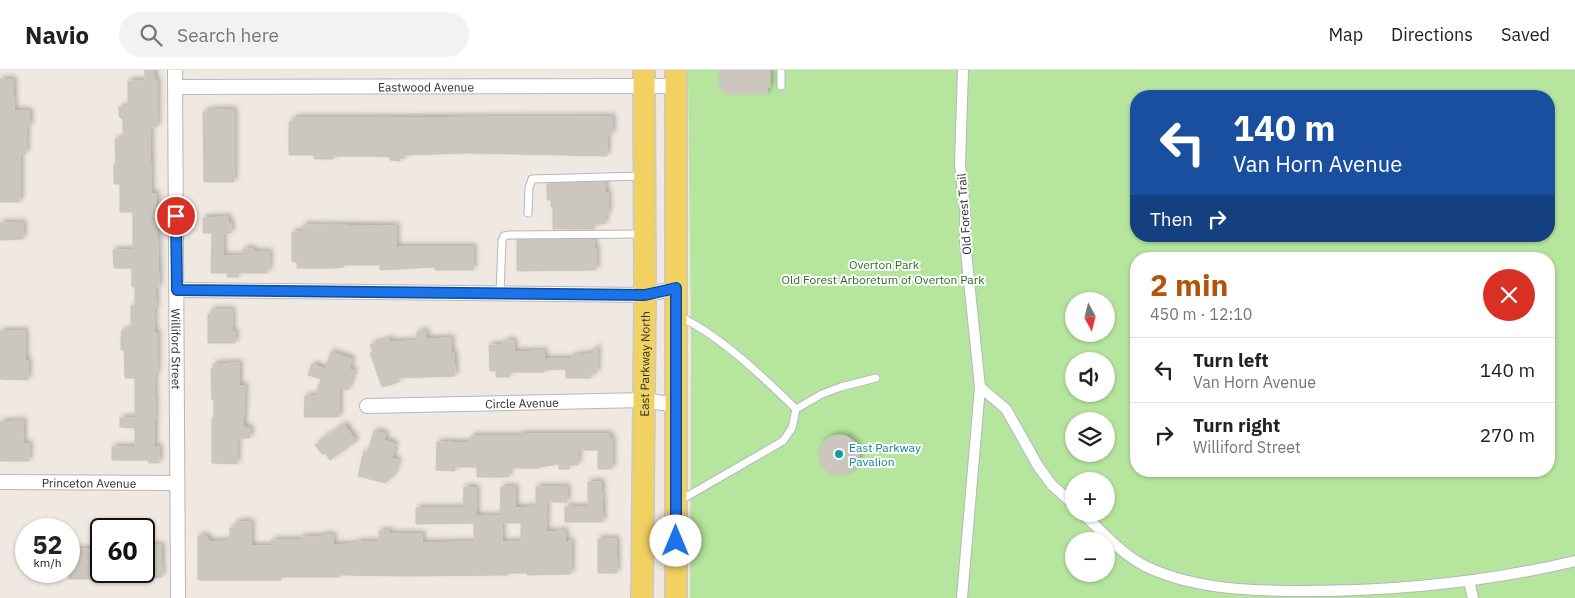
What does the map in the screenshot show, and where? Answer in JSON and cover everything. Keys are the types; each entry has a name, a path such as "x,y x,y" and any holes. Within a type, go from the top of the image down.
{"main road":[{"name":"East Parkway North","path":"642,598 645,295 644,78"},
{"path":"676,78 676,598"}],"street":[{"name":"Williford Street","path":"175,70 178,598"},
{"name":"Old Forest Trail","path":"962,598 980,387 965,242 965,212 960,164 963,70"},
{"name":"Eastwood Avenue","path":"175,87 676,78"},
{"path":"177,290 645,295 676,288"},
{"path":"980,387 1006,409 1038,466 1052,485 1065,497"},
{"name":"Circle Avenue","path":"367,406 643,400 676,405"},
{"name":"Princeton Avenue","path":"0,482 177,483"},
{"path":"1092,522 1124,552 1146,566 1170,576 1208,585 1258,591 1394,589 1469,581 1575,561"},
{"path":"1469,581 1473,598"}],"lane":[{"path":"780,70 781,86"},
{"path":"528,213 529,188 532,179 645,176"},
{"path":"500,294 502,241 504,236 645,234"},
{"path":"676,315 689,320 728,348 796,409"},
{"path":"676,503 783,441 792,428 796,409 822,394 876,378"}],"green space":[{"name":"Overton Park","path":"688,70 1575,70 1575,598 690,598 691,344"}],"building":[{"path":"145,70 154,70 155,81 157,81 157,127 150,127 151,194 156,194 159,287 155,287 156,307 154,309 154,330 157,333 157,372 154,378 154,447 159,447 159,463 149,463 148,460 112,460 112,447 135,447 135,428 120,427 120,418 135,418 135,378 125,378 124,350 121,350 121,338 122,330 131,330 131,306 135,306 135,287 132,287 132,268 114,268 113,250 133,250 133,212 120,212 120,184 114,184 114,164 116,164 115,139 123,139 123,120 119,116 119,107 128,107 128,81 145,81"},
{"path":"719,70 770,70 770,87 767,87 767,94 724,94 724,88 719,88"},
{"path":"0,79 13,80 14,111 29,111 30,126 26,126 26,154 20,154 20,202 0,202"},
{"path":"234,110 234,182 204,182 203,112"},
{"path":"612,117 612,134 607,134 607,156 467,153 405,155 405,158 400,158 400,161 390,160 390,157 372,156 333,156 333,159 314,159 314,155 289,155 289,122 293,122 293,118"},
{"path":"605,182 605,193 608,193 608,214 605,214 605,224 594,224 594,229 553,229 553,207 551,207 551,200 547,200 547,184"},
{"path":"228,217 228,223 231,223 231,233 223,233 223,256 243,256 243,249 253,249 253,252 269,252 269,270 267,270 267,273 238,273 238,277 227,277 227,273 211,273 212,233 203,233 203,218"},
{"path":"0,223 23,223 23,239 0,240"},
{"path":"303,225 396,226 396,247 473,247 473,270 435,270 435,267 380,270 380,265 297,268 297,262 292,262 292,232 303,232"},
{"path":"517,240 594,240 596,270 517,271"},
{"path":"211,310 232,310 232,332 235,332 235,343 208,343 208,314 211,314"},
{"path":"0,331 25,331 25,360 28,361 28,380 0,379"},
{"path":"426,331 426,339 451,338 451,354 454,353 455,376 397,378 399,382 382,387 370,353 373,353 370,345 389,339 390,342 417,341 417,332"},
{"path":"504,341 514,341 514,352 544,351 544,359 572,359 572,356 590,354 597,347 597,373 591,373 591,378 566,378 566,369 544,370 544,372 509,372 509,377 496,377 496,371 490,371 489,345 504,345"},
{"path":"331,352 352,359 349,369 354,370 348,390 339,387 339,417 304,417 305,396 315,396 321,379 308,375 312,364 325,369"},
{"path":"239,363 239,386 245,386 243,426 250,428 250,438 237,438 237,464 212,463 214,400 212,400 211,369 214,369 213,364"},
{"path":"23,421 23,444 29,444 29,461 0,461 0,422"},
{"path":"344,424 356,441 330,460 315,445"},
{"path":"374,431 386,434 384,440 395,444 392,459 398,460 394,474 385,483 358,476 364,451 367,455"},
{"path":"521,434 609,434 609,438 612,438 612,469 598,469 598,450 578,450 578,465 569,465 569,469 559,469 559,464 540,468 509,468 509,477 477,477 477,467 455,467 455,471 436,470 437,442 471,443 471,436 521,436"},
{"name":"East Parkway Pavalion","path":"843,435 850,438 856,444 859,455 858,463 850,472 843,475 835,475 828,472 820,463 819,451 822,444 831,436"},
{"path":"588,482 601,482 603,522 565,522 565,507 588,507"},
{"path":"464,487 476,488 476,516 500,516 501,487 515,487 515,508 536,507 536,487 567,487 567,502 546,502 546,532 565,531 565,542 571,541 571,574 339,575 339,577 281,577 281,580 198,580 198,536 206,536 210,542 230,541 230,528 236,528 236,522 251,522 251,546 272,546 271,540 301,540 301,537 322,537 322,535 333,535 333,545 379,542 379,531 389,531 389,534 422,534 422,543 474,542 474,523 416,524 416,508 463,508","holes":["502,523 521,523 521,542 502,542"]},
{"path":"598,539 616,539 617,573 598,573"},
{"path":"155,545 161,545 162,577 155,577"},
{"path":"80,549 90,549 90,579 80,579"}],"place":[{"name":"East Parkway Pavalion","path":"839,454"}],"route":[{"path":"176,216 177,290 645,295 676,288 676,541"}],"park label":[{"name":"Old Forest Arboretum of Overton Park","path":"883,279"}]}
